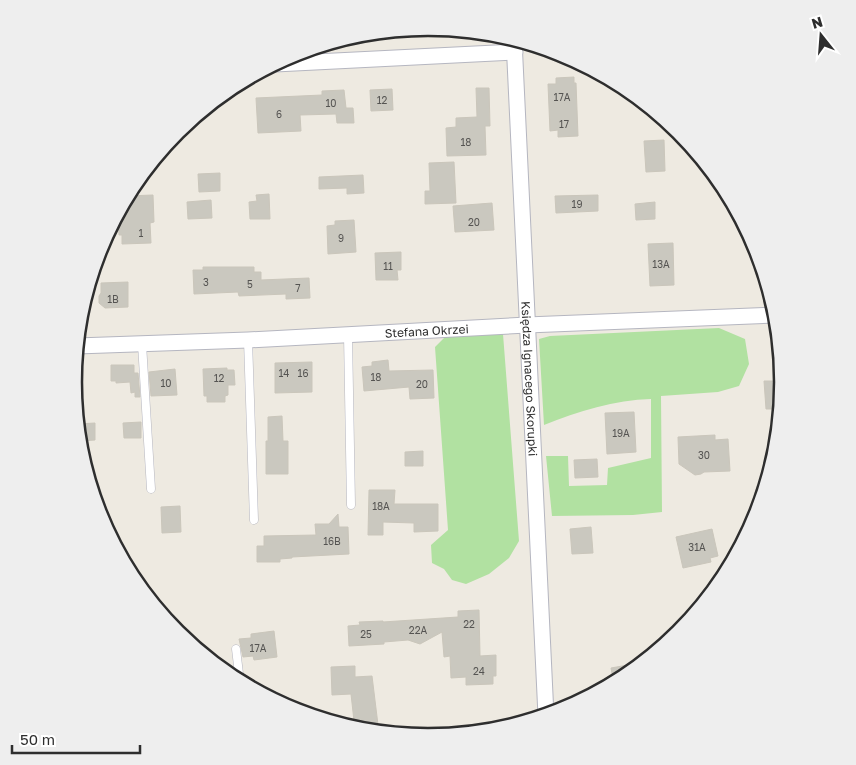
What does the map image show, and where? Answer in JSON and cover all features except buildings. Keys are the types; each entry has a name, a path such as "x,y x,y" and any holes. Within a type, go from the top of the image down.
{"street":[{"path":"297,62 511,46"},
{"name":"Księdza Ignacego Skorupki","path":"515,47 546,708"},
{"name":"Stefana Okrzei","path":"84,346 248,340 527,325 768,315"}],"lane":[{"path":"348,335 351,505"},
{"path":"248,340 254,520"},
{"path":"142,344 151,490"},
{"path":"236,649 239,672"}],"green space":[{"path":"719,328 745,339 749,364 739,386 718,392 661,396 662,512 633,515 552,516 546,456 568,456 569,486 607,485 608,468 651,458 651,399 597,407 544,425 539,339 550,336"},
{"path":"503,334 519,541 509,558 489,574 466,584 452,580 444,569 432,563 431,545 448,530 435,347 445,337"}]}
